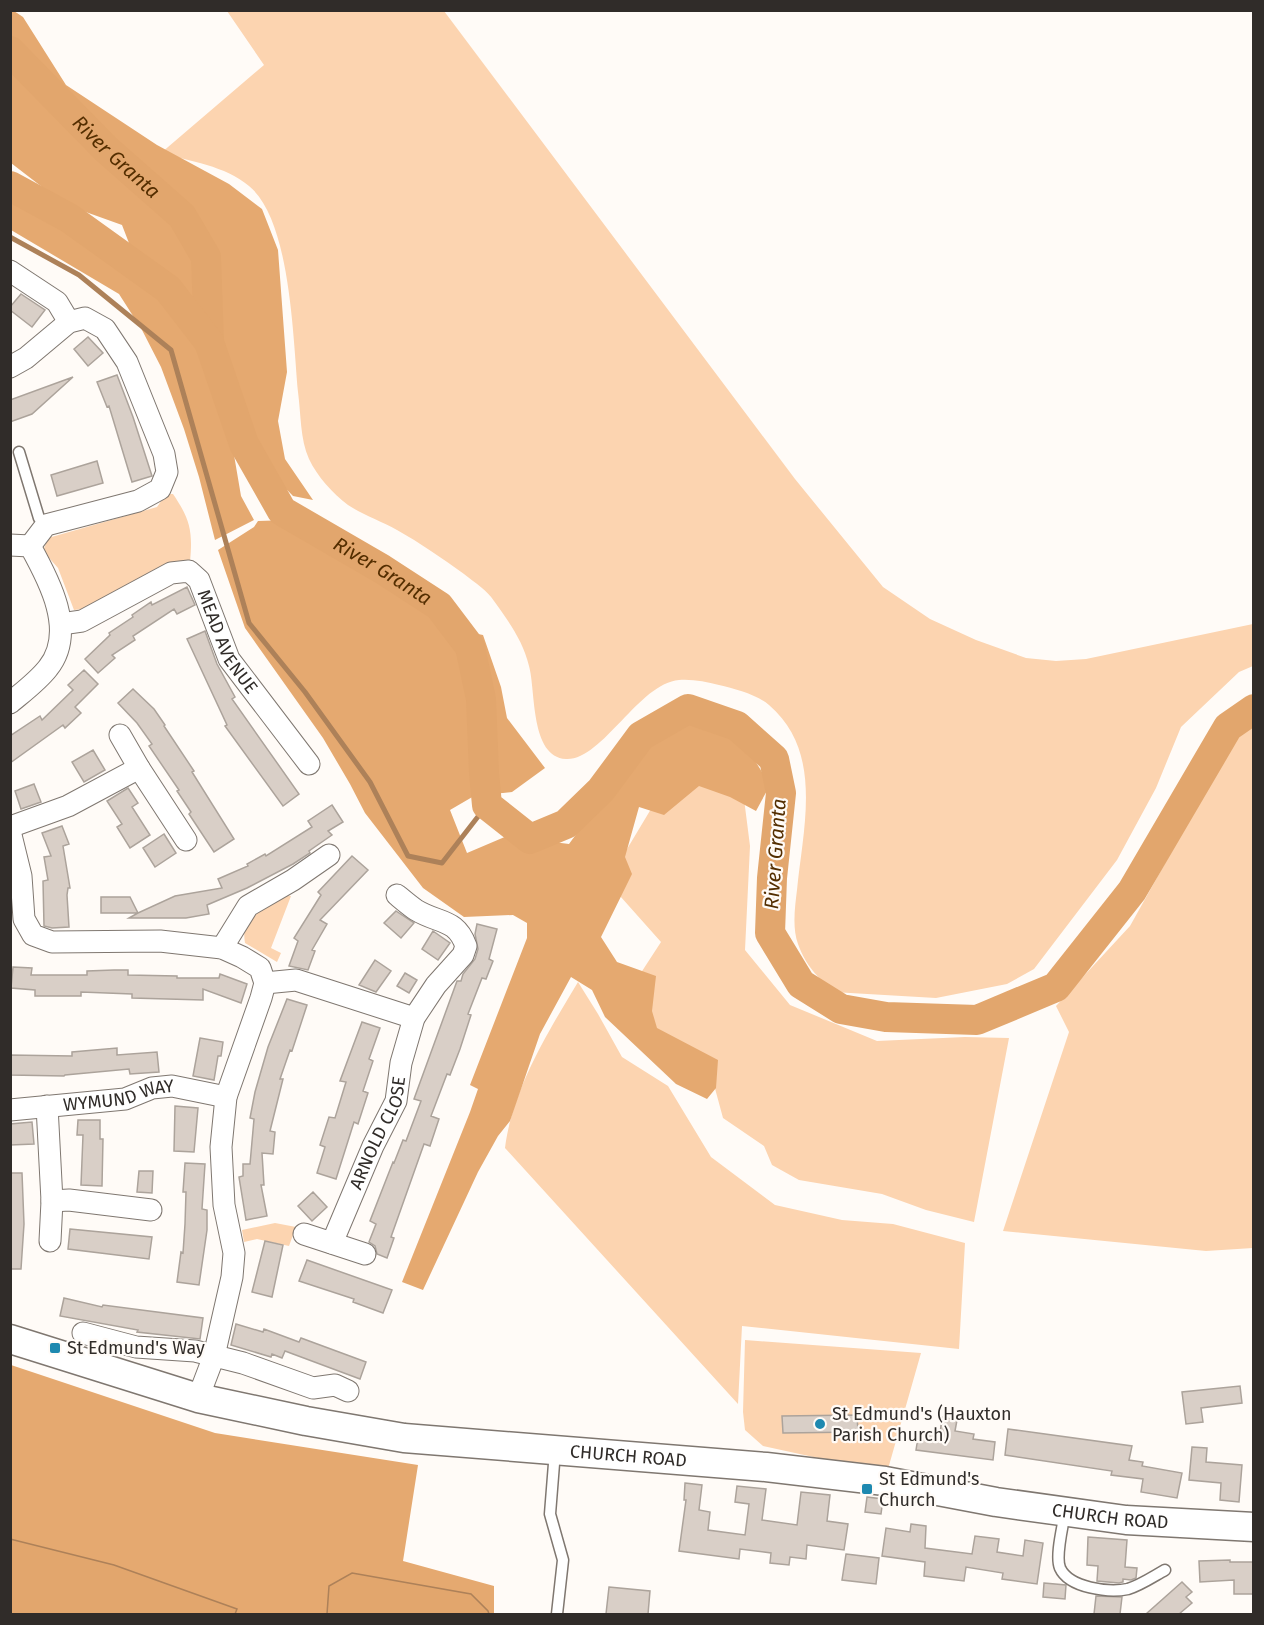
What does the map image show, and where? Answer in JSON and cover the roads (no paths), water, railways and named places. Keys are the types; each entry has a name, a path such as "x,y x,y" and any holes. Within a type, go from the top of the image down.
{"street":[{"path":"10,271 57,302 69,322"},
{"path":"10,367 26,358 69,322 85,318 105,329 127,362 164,454 167,472 160,489 138,501 46,525 20,546 46,574 61,624 59,645 49,667 10,703"},
{"name":"MEAD AVENUE","path":"61,624 82,621 171,573 189,571 199,580 230,659 309,764"},
{"path":"120,735 186,840"},
{"path":"139,768 68,806 10,829 16,877 17,920 33,935 52,942 160,941 222,948 260,968 265,983 226,1097 222,1159 224,1204 234,1253 232,1276 214,1356 198,1398"},
{"path":"222,948 248,906 293,880 329,855"},
{"name":"ARNOLD CLOSE","path":"332,1243 373,1146 396,1101 401,1063 414,1018 436,985 463,956 466,946 462,934 454,926 417,911 397,895"},
{"path":"265,983 296,980 414,1018"},
{"name":"WYMUND WAY","path":"10,1110 125,1099 152,1088 172,1086 226,1097"},
{"path":"47,1106 52,1202 50,1241"},
{"path":"52,1202 69,1200 151,1210"},
{"path":"303,1234 364,1254"},
{"path":"83,1333 136,1347 195,1351 243,1363 312,1388 335,1384 348,1391"},
{"name":"CHURCH ROAD","path":"10,1339 198,1398 306,1421 404,1438 766,1467 885,1481 996,1502 1126,1520 1254,1527"}],"lane":[{"path":"19,452 39,518 46,525"},
{"path":"555,1450 550,1514 563,1560 556,1614"},
{"path":"1065,1512 1058,1558 1060,1567 1073,1582 1088,1587 1127,1589 1165,1570"}],"waterway":[{"name":"River Granta","path":"10,51 106,149 182,216 206,257 209,342"},
{"name":"River Granta","path":"10,186 69,218 168,289 209,342 244,444 282,511 382,569 439,606 470,647 481,699 487,805 530,839 566,824 601,790 641,736 688,709 737,726 774,759 781,793 772,878 770,933 801,984 841,1009 886,1017 977,1020 1056,987 1132,891 1228,727 1254,709"},
{"path":"10,237 79,275 171,350 249,623 305,692 370,782 408,856 442,863 487,805"}],"place":[{"name":"St Edmund's Way","path":"55,1348"},
{"name":"St Edmund's (Hauxton Parish Church)","path":"820,1424"},
{"name":"St Edmund's Church","path":"867,1489"}]}
